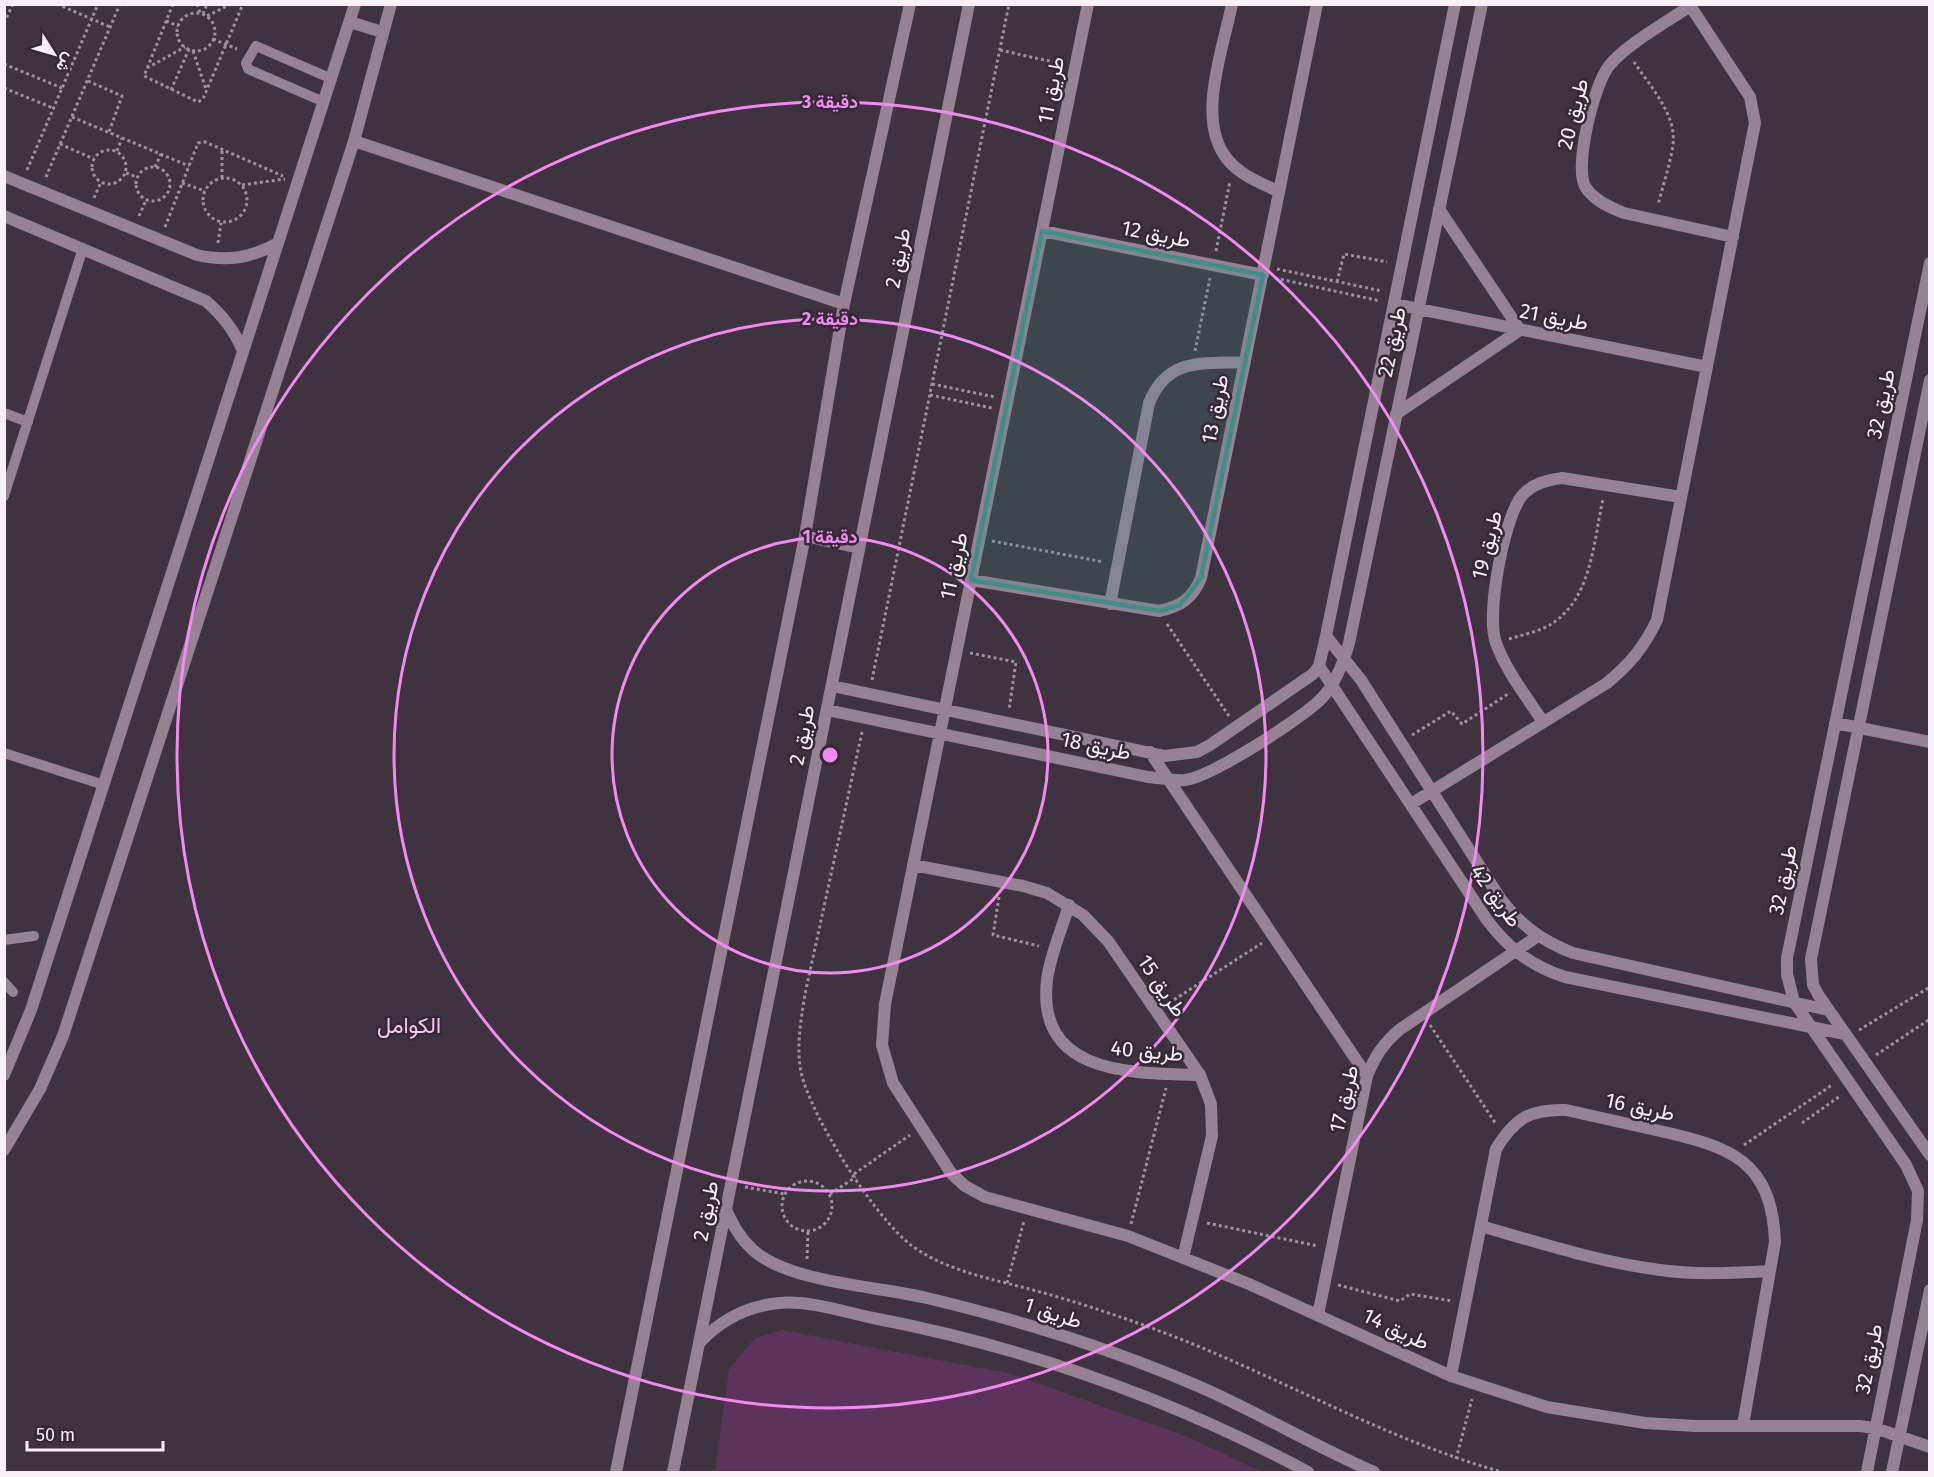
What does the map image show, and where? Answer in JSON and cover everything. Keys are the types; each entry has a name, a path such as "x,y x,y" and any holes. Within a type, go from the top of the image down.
{"street":[{"path":"4,1075 31,1010 355,4"},
{"path":"4,1150 40,1089 63,1036 354,141 391,4"},
{"name":"طريق 2","path":"616,1473 805,536 844,304 910,4"},
{"name":"طريق 2","path":"673,1473 969,4"},
{"name":"طريق 11","path":"921,1127 894,1083 882,1045 885,1004 1088,4"},
{"path":"1232,4 1211,106 1212,125 1218,144 1228,160 1245,175 1279,192"},
{"name":"طريق 13","path":"971,580 1159,611 1180,605 1190,598 1201,578 1317,4"},
{"name":"طريق 22","path":"1319,666 1455,4"},
{"name":"طريق 22","path":"1332,685 1345,658 1482,4"},
{"path":"1411,804 1607,683 1628,666 1645,645 1657,620 1755,123 1754,108 1750,97 1689,5"},
{"name":"طريق 20","path":"1689,5 1610,64 1599,83 1581,170 1587,189 1598,199 1624,213 1732,237"},
{"path":"350,22 382,32"},
{"path":"354,141 844,304"},
{"path":"4,176 197,255 215,259 237,259 258,254 278,243"},
{"path":"1396,414 1520,330 1439,209"},
{"path":"4,216 206,301 229,323 243,351"},
{"name":"طريق 12","path":"1042,231 1264,271"},
{"name":"طريق 32","path":"1867,1473 1917,1220 1918,1191 1906,1165 1808,1026 1794,1002 1787,974 1787,958 1929,263"},
{"name":"طريق 21","path":"1395,299 1418,310 1707,366"},
{"path":"1110,604 1149,403 1155,388 1166,376 1179,368 1193,364 1245,362"},
{"name":"طريق 32","path":"1929,380 1811,959 1814,985 1828,1010 1929,1155"},
{"name":"طريق 19","path":"1543,722 1496,644 1492,627 1497,576 1519,499 1531,488 1545,480 1562,478 1682,497"},
{"path":"805,536 859,548"},
{"name":"طريق 42","path":"1326,636 1345,658 1401,742 1500,898 1511,913 1538,936 1573,953 1828,1010"},
{"name":"طريق 42","path":"1319,666 1487,920 1515,952 1546,971 1564,977 1846,1035"},
{"name":"طريق 18","path":"832,686 1149,752 1181,756 1197,752 1237,727 1298,687 1319,666"},
{"name":"طريق 18","path":"827,710 1168,779 1186,780 1204,774 1308,710 1332,685"},
{"path":"1835,723 1929,742"},
{"path":"1149,752 1367,1076"},
{"name":"طريق 15","path":"913,865 1047,893 1069,905 1090,921 1108,941 1200,1075 1209,1097 1213,1120 1212,1136 1183,1258"},
{"name":"طريق 40","path":"1069,905 1047,978 1047,999 1051,1020 1061,1039 1076,1055 1095,1065 1117,1071 1200,1075"},
{"name":"طريق 17","path":"1318,1315 1367,1076 1374,1057 1385,1042 1538,936"},
{"name":"طريق 16","path":"1451,1376 1496,1149 1511,1126 1524,1117 1545,1110 1566,1110 1709,1142 1732,1153 1752,1170 1766,1191 1774,1216 1775,1242 1743,1425"},
{"name":"طريق 14","path":"921,1127 951,1173 965,1186 985,1197 1128,1236 1318,1315 1451,1376 1476,1385 1547,1407 1596,1417 1696,1426 1843,1425 1875,1428 1929,1447"},
{"name":"طريق 1","path":"726,1210 736,1230 751,1248 770,1262 791,1272 880,1288 979,1311 1087,1344 1206,1390 1374,1473"},
{"path":"1481,1226 1608,1262 1651,1269 1714,1274 1770,1271"},
{"path":"1892,1473 1929,1290"},
{"path":"699,1343 713,1328 734,1315 757,1306 782,1302 890,1321 1003,1349 1113,1385 1230,1433 1308,1473"}],"lane":[{"path":"324,102 248,69 246,65 256,46 332,79"},
{"path":"4,496 83,248"},
{"path":"4,413 28,422"},
{"path":"4,753 104,785"},
{"path":"4,940 34,936"},
{"path":"4,982 13,992"}],"path":[{"path":"4,23 13,4"},
{"path":"57,4 110,27"},
{"path":"22,183 98,4"},
{"path":"40,191 120,4"},
{"path":"173,4 146,68 145,78 198,102 203,99 243,4"},
{"path":"146,68 189,49 205,48 213,39 214,27 197,4"},
{"path":"203,14 207,4"},
{"path":"206,91 189,49 178,38 178,26 186,15 203,14 231,4"},
{"path":"870,693 1009,4"},
{"path":"166,21 178,26"},
{"path":"213,39 250,55"},
{"path":"171,90 189,49"},
{"path":"1000,50 1048,61"},
{"path":"1626,50 1664,106 1671,124 1673,144 1654,220"},
{"path":"4,64 62,88"},
{"path":"87,81 122,96 109,132"},
{"path":"4,88 53,108"},
{"path":"72,117 189,166"},
{"path":"117,151 122,138"},
{"path":"160,240 198,143 205,142 288,178 242,185"},
{"path":"60,144 94,159"},
{"path":"108,149 117,151 123,156 126,173 120,181 110,184 100,182 94,176 92,167 94,159 100,152 108,149"},
{"path":"222,150 222,178"},
{"path":"155,167 160,154"},
{"path":"155,167 164,171 169,178 170,187 165,196 156,202 138,195 135,186 137,177 148,168 155,167"},
{"path":"126,173 137,177"},
{"path":"229,178 242,185 247,195 247,206 242,216 232,222 221,223 205,211 203,201 205,191 215,180 229,178"},
{"path":"182,183 205,191"},
{"path":"170,187 179,190"},
{"path":"215,259 221,223"},
{"path":"1337,282 1344,254 1402,265"},
{"path":"1264,271 1337,282 1395,299"},
{"path":"1264,271 1395,299"},
{"path":"932,384 1007,405"},
{"path":"930,395 1007,405"},
{"path":"1496,644 1546,627 1564,614 1579,596 1585,582 1606,485"},
{"path":"980,539 1118,565"},
{"path":"1159,611 1237,727"},
{"path":"957,650 1016,662 1007,722"},
{"path":"1401,742 1451,711 1462,724 1520,686"},
{"path":"865,718 805,994 799,1034 801,1072 814,1110 884,1218 913,1246 956,1269 1007,1283 1177,1338 1456,1459 1502,1473"},
{"path":"1002,882 993,935 1056,949"},
{"path":"1156,1011 1273,936"},
{"path":"1846,1035 1929,987"},
{"path":"1422,1015 1504,1136"},
{"path":"1865,1063 1929,1019"},
{"path":"1128,1236 1170,1074"},
{"path":"1732,1153 1844,1077"},
{"path":"1802,1123 1852,1088"},
{"path":"830,1194 921,1127"},
{"path":"808,1181 820,1184 830,1194 832,1206 829,1218 820,1227 808,1231 801,1230 788,1222 782,1209 785,1194 794,1184 808,1181"},
{"path":"731,1184 785,1194"},
{"path":"1007,1283 1027,1208"},
{"path":"1192,1220 1332,1249"},
{"path":"806,1275 808,1231"},
{"path":"1325,1282 1400,1301 1410,1294 1466,1303"},
{"path":"1456,1459 1476,1385"}],"highlighted area":[{"path":"1042,231 1263,275 1201,578 1180,605 1159,611 971,580"}],"shaded area":[{"path":"782,1330 1012,1374 1188,1437 1262,1472 715,1472 729,1369 755,1338"}],"district":[{"name":"الكوامل","path":"409,1025"}]}
